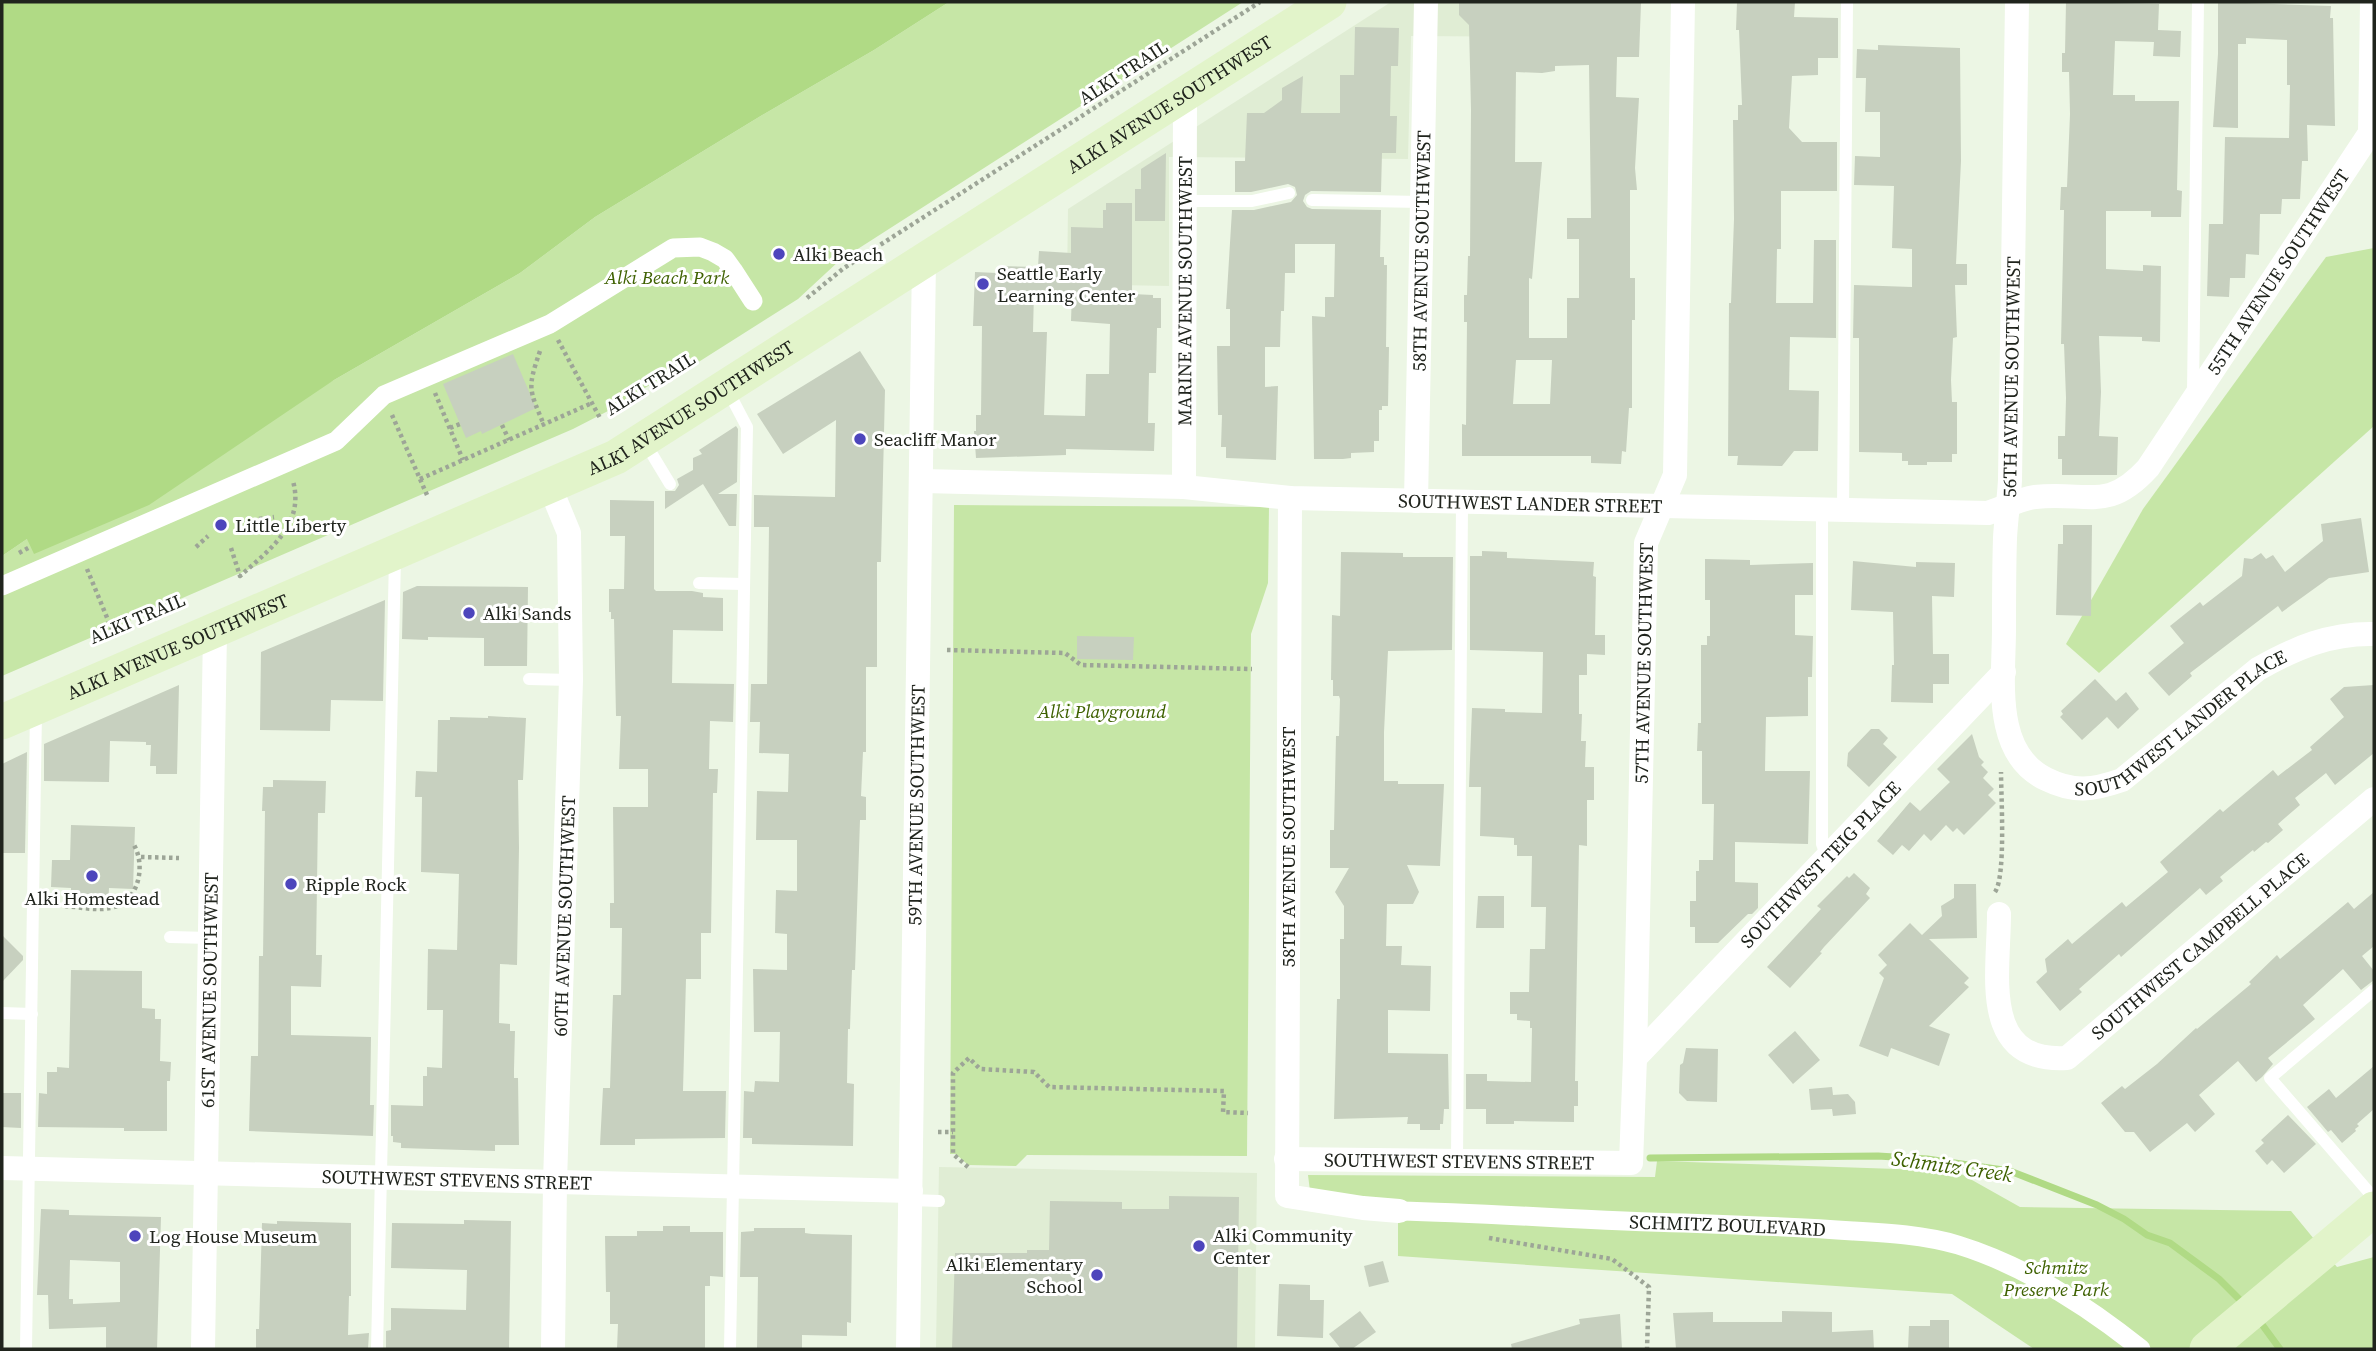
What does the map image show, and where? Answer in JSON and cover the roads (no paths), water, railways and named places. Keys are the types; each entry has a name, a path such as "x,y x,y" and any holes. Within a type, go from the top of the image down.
{"main road":[{"name":"ALKI AVENUE SOUTHWEST","path":"2,722 617,457 1329,2"},
{"path":"2207,1349 2361,1220"}],"street":[{"name":"58TH AVENUE SOUTHWEST","path":"1416,501 1426,2"},
{"name":"57TH AVENUE SOUTHWEST","path":"1631,1163 1646,543 1675,475 1683,2"},
{"name":"56TH AVENUE SOUTHWEST","path":"2015,749 2005,718 2004,672 2017,2"},
{"name":"55TH AVENUE SOUTHWEST","path":"2134,483 2148,468 2370,133 2372,2"},
{"name":"MARINE AVENUE SOUTHWEST","path":"1184,487 1185,94"},
{"path":"2,586 336,441 384,394 550,324 673,248 700,247 724,259 753,301"},
{"name":"59TH AVENUE SOUTHWEST","path":"908,1349 924,260"},
{"name":"SOUTHWEST LANDER STREET","path":"922,481 1184,487 1290,498 1988,513 2034,497 2106,497 2120,493 2134,483"},
{"name":"60TH AVENUE SOUTHWEST","path":"550,487 569,533 571,680 555,1182 553,1349"},
{"name":"58TH AVENUE SOUTHWEST","path":"1287,1196 1290,498"},
{"name":"61ST AVENUE SOUTHWEST","path":"203,1349 215,631"},
{"name":"SOUTHWEST LANDER PLACE","path":"2015,749 2035,774 2063,788 2101,788 2122,780 2258,669 2302,646 2326,638 2365,634"},
{"name":"SOUTHWEST TEIG PLACE","path":"1635,1058 2004,672"},
{"name":"SOUTHWEST CAMPBELL PLACE","path":"1993,907 1998,1005 2004,1028 2017,1047 2040,1058 2067,1058 2374,799"},
{"name":"SOUTHWEST STEVENS STREET","path":"1286,1159 1631,1163"},
{"name":"SOUTHWEST STEVENS STREET","path":"2,1168 733,1186 911,1195"},
{"name":"SCHMITZ BOULEVARD","path":"1287,1196 1363,1208 1567,1220 1794,1227 1928,1238 1988,1256 2035,1277 2086,1307 2141,1349"}],"lane":[{"path":"1828,857 1822,844 1847,2"},
{"path":"2193,399 2198,2"},
{"path":"1185,201 1252,201 1289,193"},
{"path":"1312,200 1422,202"},
{"path":"726,389 747,427 730,1349"},
{"path":"644,441 670,484"},
{"path":"1457,1161 1462,503"},
{"path":"377,1349 395,554"},
{"path":"699,583 744,584"},
{"path":"728,654 743,654"},
{"path":"530,679 571,680"},
{"path":"26,1349 36,707"},
{"path":"170,937 210,938"},
{"path":"2374,990 2270,1078 2374,1198"},
{"path":"2,1013 32,1014"},
{"path":"911,1195 939,1200"}],"waterway":[{"name":"Schmitz Creek","path":"1650,1158 1878,1156 1927,1159 2010,1171 2097,1205 2147,1235 2170,1243 2219,1279 2245,1305"},
{"name":"Schmitz Creek","path":"2258,1319 2280,1349"}],"place":[{"name":"Alki Beach","path":"779,254"},
{"name":"Seattle Early Learning Center","path":"983,284"},
{"name":"Seacliff Manor","path":"860,439"},
{"name":"Little Liberty","path":"221,525"},
{"name":"Alki Sands","path":"469,613"},
{"name":"Alki Homestead","path":"92,876"},
{"name":"Ripple Rock","path":"291,884"},
{"name":"Log House Museum","path":"135,1236"},
{"name":"Alki Community Center","path":"1199,1246"},
{"name":"Alki Elementary School","path":"1097,1275"}],"park label":[{"name":"Alki Beach Park","path":"667,277"},
{"name":"Alki Playground","path":"1102,711"},
{"name":"Schmitz Preserve Park","path":"2056,1278"}]}
